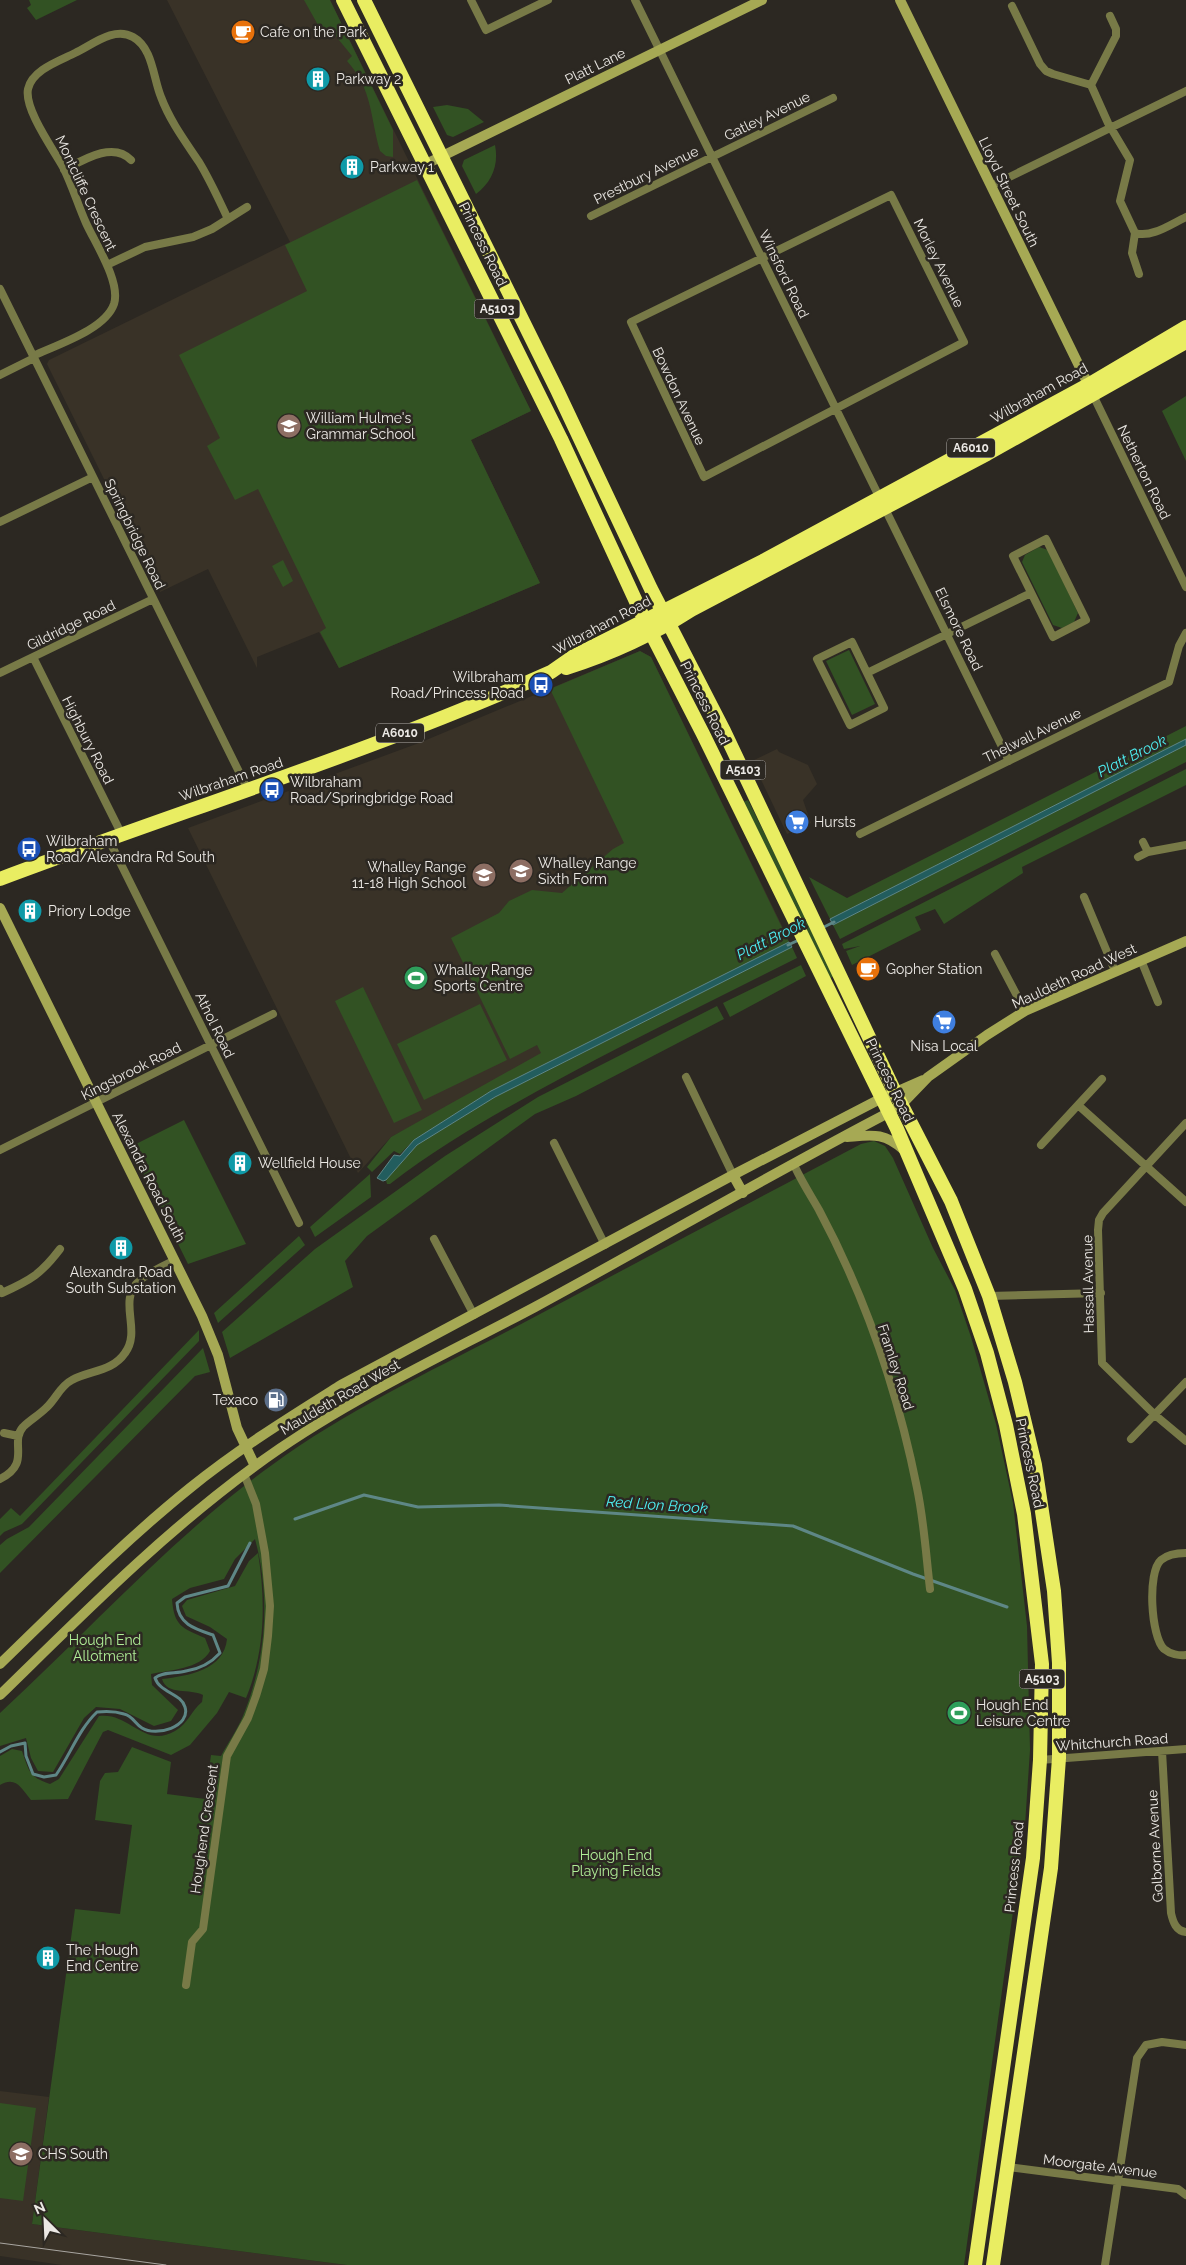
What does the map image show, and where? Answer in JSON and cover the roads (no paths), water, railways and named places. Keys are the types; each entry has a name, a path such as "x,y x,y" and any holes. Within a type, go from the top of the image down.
{"highway":[{"name":"Princess Road","path":"344,0 561,439 648,627 703,734 882,1098 974,1312 987,1353 1012,1452 1024,1514 1042,1664 1040,1760 1030,1883 975,2265"},
{"name":"Princess Road","path":"364,0 663,611 724,731 898,1098 951,1201 989,1296 1024,1419 1043,1511 1057,1627 1059,1758 1051,1868 994,2265"},
{"name":"Wilbraham Road","path":"1091,390 1186,327"},
{"name":"Wilbraham Road","path":"0,879 115,836 248,790 431,721 551,672 574,656 648,627 670,624 691,610 883,503 1091,390 1186,342"},
{"name":"Wilbraham Road","path":"648,627 663,611 883,503"}],"street":[{"path":"470,0 486,30 548,0"},
{"name":"Winsford Road","path":"635,0 883,503"},
{"name":"Platt Lane","path":"426,164 762,0"},
{"name":"Lloyd Street South","path":"900,0 1091,390"},
{"path":"1012,6 1040,64 1046,71 1090,85 1130,160 1130,168 1122,188 1120,201 1135,233 1132,253 1139,274"},
{"path":"1090,85 1116,36 1116,29 1110,16"},
{"name":"Montcliffe Crescent","path":"0,375 88,331 99,324 114,304 115,293 107,265 64,170 31,110 28,90 33,79 48,66 107,36 119,32 132,36 141,42 147,53 167,113 199,163 228,219"},
{"path":"991,186 1186,91"},
{"name":"Gatley Avenue","path":"712,157 833,98"},
{"path":"64,170 90,157 113,152 126,154 131,160"},
{"name":"Prestbury Avenue","path":"591,216 712,157"},
{"name":"Morley Avenue","path":"762,258 891,196 956,325 964,342 837,409"},
{"path":"107,265 144,247 193,237 247,208"},
{"path":"1135,233 1151,234 1186,217"},
{"name":"Bowdon Avenue","path":"762,258 630,322 704,477 837,409"},
{"name":"Springbridge Road","path":"0,289 248,790"},
{"name":"Netherton Road","path":"1091,390 1186,587"},
{"path":"0,522 93,477"},
{"name":"Elsmore Road","path":"883,503 1009,761"},
{"path":"1046,540 1086,620 1053,637 1031,593 1013,556 1046,540"},
{"path":"867,673 1031,593"},
{"name":"Gildridge Road","path":"0,673 154,599"},
{"name":"Thelwall Avenue","path":"860,834 1169,682 1179,646 1186,633"},
{"path":"852,642 867,673 884,708 850,725 817,658 852,642"},
{"name":"Highbury Road","path":"33,657 115,836"},
{"name":"Athol Road","path":"115,836 211,1045 299,1223"},
{"path":"1143,842 1148,852"},
{"path":"1138,857 1148,852 1186,845"},
{"path":"1084,897 1115,971"},
{"name":"Alexandra Road South","path":"0,908 202,1316 218,1355 232,1411 245,1447 255,1466"},
{"name":"Mauldeth Road West","path":"0,1695 180,1524 244,1474 300,1434 389,1383 586,1279 888,1113 898,1098 987,1035 1025,1011 1186,941"},
{"path":"995,954 1025,1011"},
{"path":"1140,960 1158,1002"},
{"name":"Kingsbrook Road","path":"0,1150 273,1014"},
{"path":"686,1077 742,1193"},
{"path":"1040,1145 1102,1079"},
{"name":"Mauldeth Road West","path":"0,1664 130,1540 190,1488 245,1447 342,1385 733,1175 882,1098 898,1098"},
{"path":"1078,1105 1186,1202"},
{"name":"Hassall Avenue","path":"1186,1123 1145,1166 1099,1220 1102,1363 1155,1416 1186,1441"},
{"name":"Mauldeth Road West","path":"843,1137 879,1135 895,1142 904,1150"},
{"path":"554,1143 605,1245"},
{"name":"Framley Road","path":"795,1167 819,1210 844,1264 868,1319 883,1363 903,1429 917,1487 930,1589"},
{"path":"434,1239 474,1315"},
{"path":"0,1289 2,1293 21,1285 44,1270 60,1249"},
{"path":"0,1479 12,1470 18,1462 20,1451 18,1436 22,1428 47,1407 63,1386 72,1380 108,1368 125,1353 130,1344 133,1325 129,1314 132,1290 139,1282 153,1272 175,1260"},
{"path":"989,1296 1101,1293"},
{"path":"1131,1439 1186,1382"},
{"path":"4,1433 18,1436"},
{"name":"Houghend Crescent","path":"186,1985 192,1942 203,1929 227,1756 248,1718 264,1669 270,1606 265,1553 256,1504 244,1474"},
{"path":"1186,1553 1173,1553 1160,1561 1153,1576 1154,1628 1160,1644 1171,1653 1186,1655"},
{"name":"Whitchurch Road","path":"1040,1760 1186,1750"},
{"name":"Golborne Avenue","path":"1162,1751 1172,1921 1181,1932 1186,1932"},
{"path":"1105,2265 1137,2058 1146,2045 1162,2042 1186,2045"},
{"name":"Moorgate Avenue","path":"1008,2167 1178,2189 1186,2195"}],"water":[{"path":"1186,739 1186,745 833,925 830,919"},
{"path":"789,942 792,947 495,1097 417,1145 386,1180 383,1181 377,1178 394,1155 400,1156 414,1140 491,1091"}],"waterway":[{"name":"Platt Brook","path":"822,928 834,922"},
{"name":"Platt Brook","path":"788,945 801,939"},
{"name":"Red Lion Brook","path":"295,1519 364,1495 418,1507 499,1505 793,1526 913,1574 1007,1607"},
{"path":"0,1752 11,1746 25,1743 26,1756 33,1774 44,1777 56,1775 80,1734 97,1712 107,1711 127,1715 148,1731 163,1731 178,1725 183,1720 185,1714 183,1702 161,1687 155,1678 162,1674 182,1672 200,1667 209,1663 220,1653 213,1635 194,1628 184,1621 178,1610 177,1603 185,1597 228,1586 250,1543"}],"tram line":[{"path":"0,2243 166,2265"}],"place":[{"name":"Cafe on the Park","path":"243,32"},
{"name":"Parkway 2","path":"318,79"},
{"name":"Parkway 1","path":"352,167"},
{"name":"William Hulme's Grammar School","path":"289,426"},
{"name":"Wilbraham Road/Princess Road","path":"541,685"},
{"name":"Wilbraham Road/Springbridge Road","path":"272,790"},
{"name":"Hursts","path":"797,822"},
{"name":"Wilbraham Road/Alexandra Rd South","path":"29,849"},
{"name":"Whalley Range Sixth Form","path":"521,871"},
{"name":"Whalley Range 11-18 High School","path":"484,875"},
{"name":"Priory Lodge","path":"30,911"},
{"name":"Gopher Station","path":"868,969"},
{"name":"Whalley Range Sports Centre","path":"416,978"},
{"name":"Nisa Local","path":"944,1022"},
{"name":"Wellfield House","path":"240,1163"},
{"name":"Alexandra Road South Substation","path":"121,1248"},
{"name":"Texaco","path":"276,1400"},
{"name":"Hough End Leisure Centre","path":"959,1713"},
{"name":"The Hough End Centre","path":"48,1958"},
{"name":"CHS South","path":"21,2154"}],"park label":[{"name":"Hough End Allotment","path":"105,1648"},
{"name":"Hough End Playing Fields","path":"616,1864"}]}
